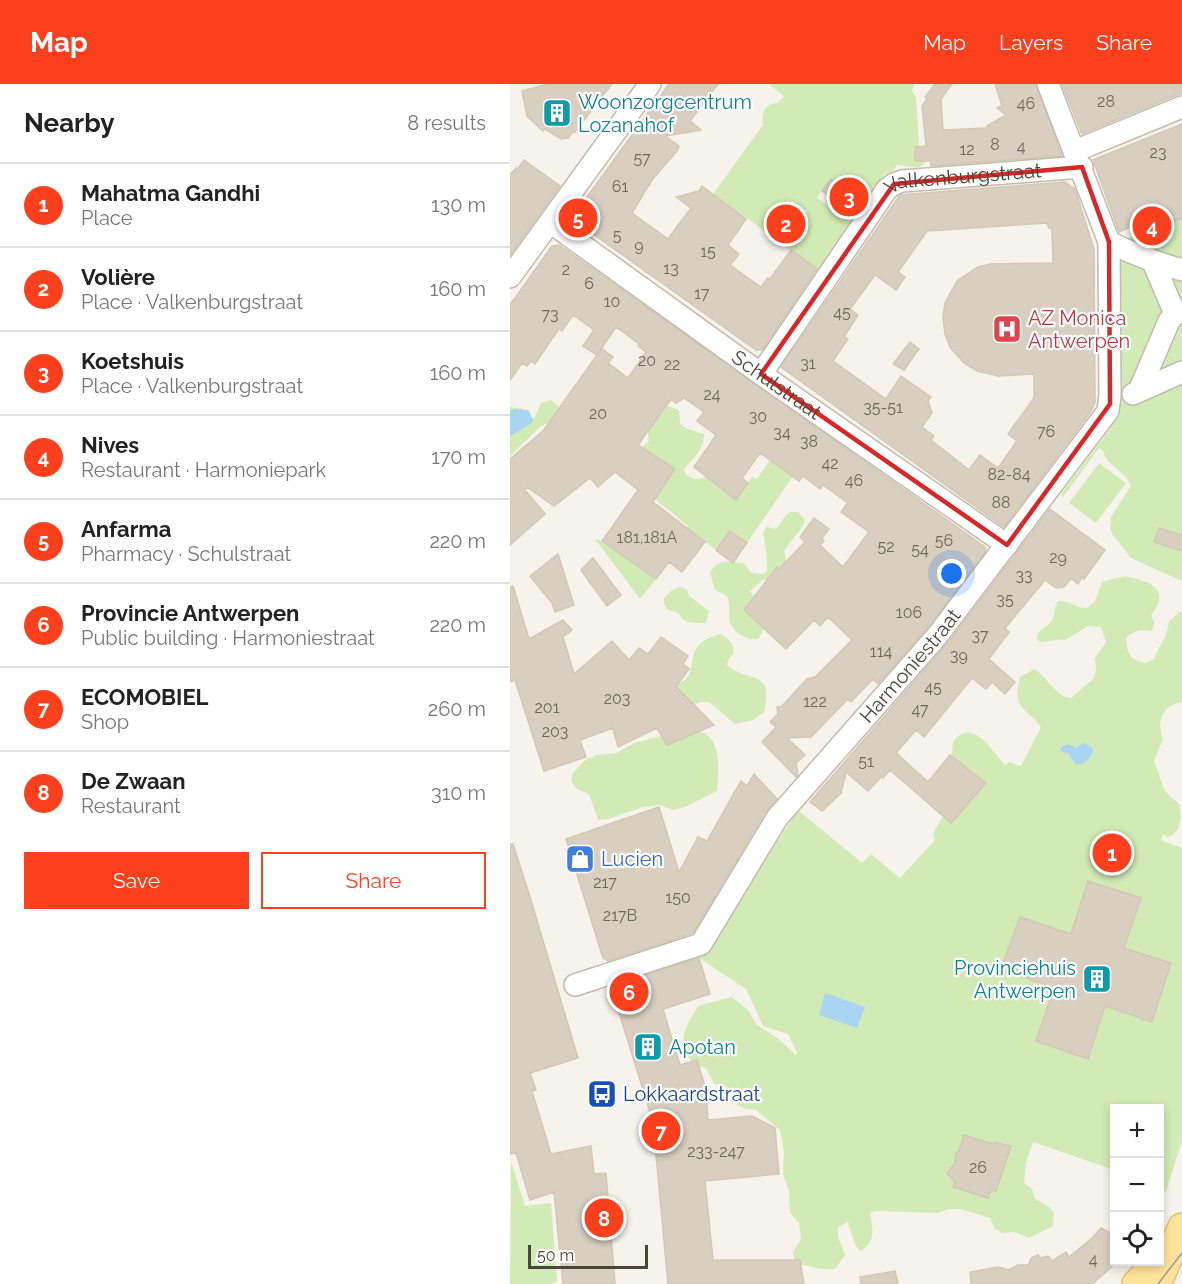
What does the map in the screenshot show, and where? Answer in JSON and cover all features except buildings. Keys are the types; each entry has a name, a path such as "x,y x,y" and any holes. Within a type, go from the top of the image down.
{"main road":[{"path":"1164,1251 1182,1226"},
{"path":"1157,1284 1182,1226"},
{"path":"1136,1284 1152,1266"}],"street":[{"path":"510,277 650,84"},
{"path":"1048,84 1109,242 1110,404 1182,372"},
{"name":"Valkenburgstraat","path":"761,374 887,189 894,184 1078,159 1182,107"},
{"name":"Schulstraat","path":"550,222 761,374 1007,545"},
{"path":"1109,242 1153,262 1182,270"},
{"path":"1138,391 1169,321 1178,313 1153,262"},
{"name":"Harmoniestraat","path":"575,985 701,944 777,818 937,636 1102,419 1110,404"}],"highlighted area":[{"path":"1082,167 1109,242 1110,404 1007,545 761,374 894,184"}],"green space":[{"path":"768,84 914,84 912,91 916,97 919,147 915,147 915,150 926,158 924,164 914,167 897,165 891,173 885,174 868,198 858,191 854,195 830,179 817,198 852,222 818,270 784,245 807,211 792,201 769,234 713,194 763,125 763,116 767,107 778,103 784,96"},
{"path":"1182,217 1182,581 1131,558 1113,535 1110,528 1111,517 1131,486 1125,476 1108,461 1099,448 1063,497 1060,495 1111,428 1117,263 1120,241"},
{"path":"551,400 560,411 552,421 541,426 510,456 510,407 522,409 532,419 541,403"},
{"path":"660,403 679,410 680,424 704,434 700,449 684,469 691,478 702,478 712,473 721,483 718,487 736,499 752,477 757,479 770,460 793,476 747,543 742,539 740,542 723,541 716,550 650,495 640,449 649,441 647,427"},
{"path":"1099,463 1126,483 1096,523 1069,503"},
{"path":"791,512 798,512 805,520 784,552 788,565 772,578 762,580 750,591 769,621 758,639 743,637 732,626 727,596 715,590 710,573 716,565 728,562 743,563 752,573 762,574 767,571 763,533 766,527 776,529"},
{"path":"595,539 602,541 656,579 640,599"},
{"path":"1125,576 1142,580 1155,587 1159,592 1159,598 1151,615 1154,622 1152,631 1138,631 1126,638 1130,655 1145,663 1154,659 1165,637 1169,621 1182,610 1182,702 1170,707 1162,715 1160,726 1163,739 1154,761 1164,789 1180,806 1181,811 1175,833 1167,837 1163,834 1161,840 1182,848 1182,1140 1166,1192 1164,1191 1164,1104 1110,1104 1110,1169 1033,1142 1026,1163 1024,1183 1032,1189 1035,1199 1049,1207 1054,1213 1053,1226 1029,1238 1014,1232 1002,1233 995,1229 990,1218 960,1209 949,1209 938,1213 875,1211 870,1213 871,1239 869,1244 860,1251 854,1242 848,1222 838,1227 838,1237 845,1255 835,1269 821,1269 795,1263 793,1252 801,1239 799,1223 790,1213 789,1192 783,1174 784,1152 780,1130 756,1110 737,1105 732,1092 727,1087 714,1084 706,1068 690,1059 683,1039 698,1006 732,997 748,1010 757,1025 776,1037 796,1055 797,1053 788,1034 763,1026 746,989 699,958 798,810 862,863 871,854 900,878 935,840 933,834 946,810 953,742 960,735 974,734 987,744 1005,765 1009,762 1021,766 1041,727 1019,702 1020,677 1034,669 1060,694 1071,698 1093,679 1096,670 1095,658 1106,642 1101,627 1088,626 1065,640 1040,642 1037,639 1041,630 1052,620 1058,601 1087,608 1095,601 1102,582","holes":["1088,881 1140,898 1124,948 1171,963 1152,1021 1105,1006 1088,1058 1036,1040 1054,988 1001,969 1020,917 1071,934"]},
{"path":"680,587 687,589 689,596 709,611 706,623 686,621 678,613 665,607 664,598 672,590"},
{"path":"721,634 731,642 733,647 733,654 727,665 735,671 762,682 765,688 764,712 753,720 735,724 709,702 700,702 690,708 675,689 689,674 699,645"},
{"path":"689,729 703,733 712,740 717,753 718,777 717,791 685,807 673,810 660,805 643,807 608,819 598,820 589,794 577,789 571,781 573,773 584,761 596,755 617,753 634,743"},
{"path":"511,1161 525,1206 551,1203 557,1281 551,1284 510,1284"}],"water":[{"path":"514,409 528,410 533,419 532,423 510,436 510,412"},
{"path":"1083,743 1091,746 1093,751 1084,763 1075,764 1069,754 1060,751 1061,747 1068,744 1076,748"},
{"path":"825,993 865,1007 857,1028 819,1015"}],"tram line":[{"path":"1158,1284 1182,1253"}],"place":[{"name":"Woonzorgcentrum Lozanahof","path":"557,113"},
{"name":"Koetshuis","path":"849,197"},
{"name":"Anfarma","path":"578,218"},
{"name":"Volière","path":"786,224"},
{"name":"Nives","path":"1152,226"},
{"name":"AZ Monica Antwerpen","path":"1007,329"},
{"name":"Mahatma Gandhi","path":"1112,853"},
{"name":"Lucien","path":"580,859"},
{"name":"Provinciehuis Antwerpen","path":"1097,979"},
{"name":"Provincie Antwerpen","path":"629,992"},
{"name":"Apotan","path":"648,1047"},
{"name":"Lokkaardstraat","path":"602,1094"},
{"name":"ECOMOBIEL","path":"661,1131"},
{"name":"De Zwaan","path":"604,1218"}]}
